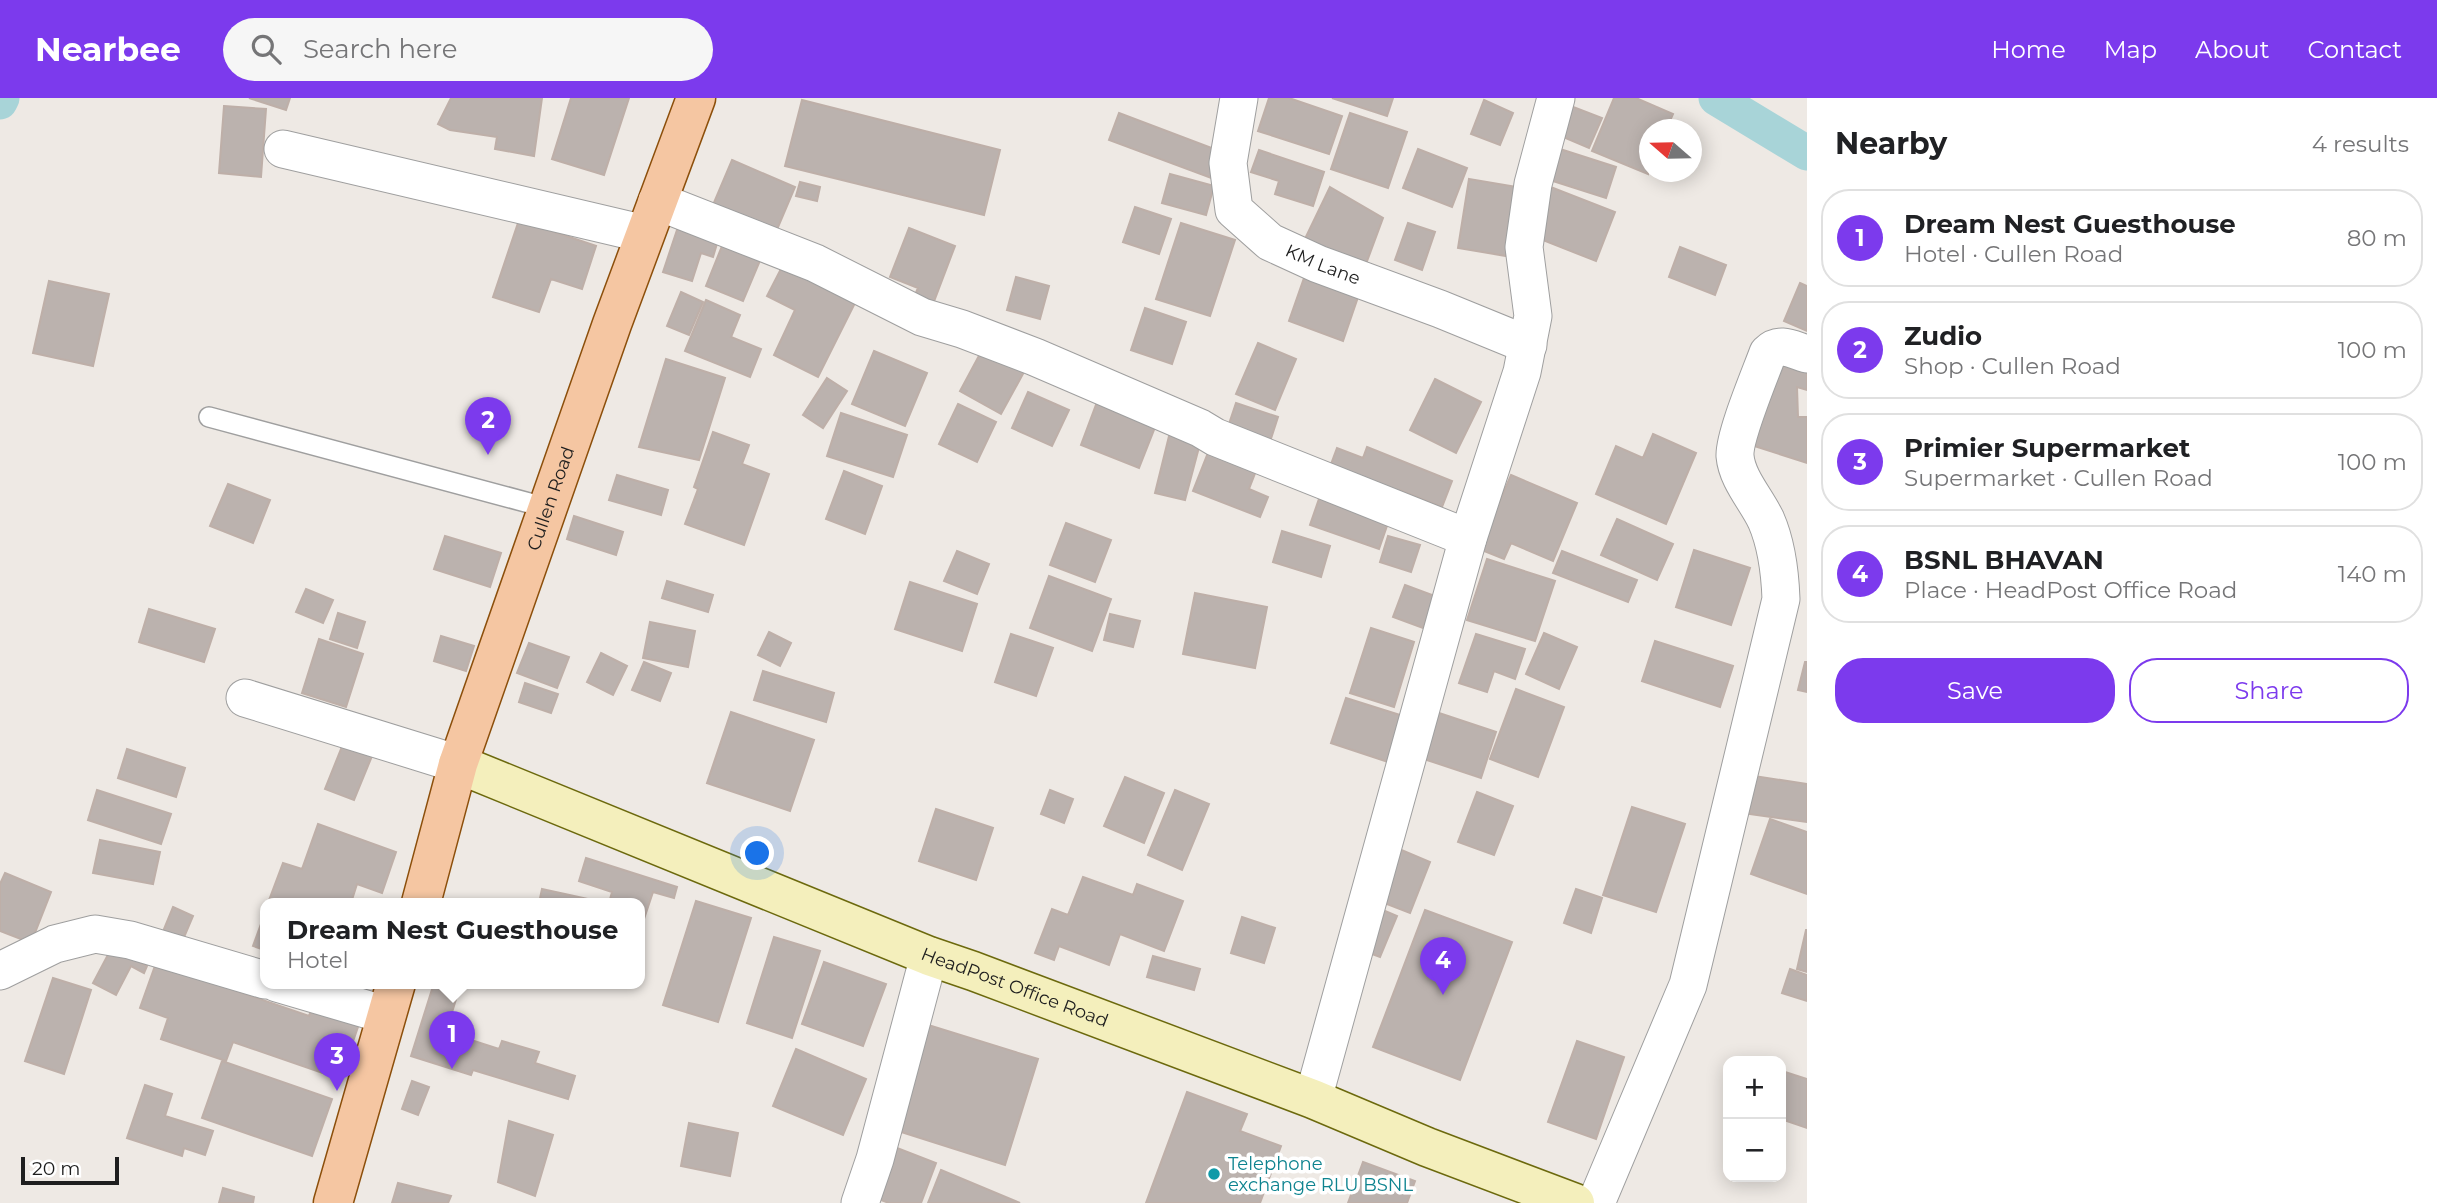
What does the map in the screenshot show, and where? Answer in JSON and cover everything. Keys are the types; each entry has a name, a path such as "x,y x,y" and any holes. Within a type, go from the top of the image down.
{"main road":[{"name":"Cullen Road","path":"422,898 458,764 651,217 696,98"},
{"name":"HeadPost Office Road","path":"458,764 929,956 1313,1099 1427,1147 1575,1203"},
{"path":"332,1203 391,999"}],"street":[{"name":"KM Lane","path":"1239,98 1228,163 1234,211 1270,242 1318,264 1528,345"},
{"path":"1313,1099 1468,538 1522,372 1533,316 1524,247 1532,184 1556,98"},
{"path":"283,149 651,217 815,263 922,317 1035,357 1200,428 1214,437 1468,538"},
{"path":"1596,1203 1688,985 1781,599 1779,560 1766,521 1737,469 1735,454 1768,353 1773,348 1782,346 1807,354"},
{"path":"245,698 458,764"},
{"path":"0,971 55,944 95,934 130,940 260,979"},
{"path":"860,1203 875,1159 929,956"},
{"path":"320,989 391,999"}],"lane":[{"path":"209,417 548,508"}],"building":[{"path":"249,98 290,98 286,110"},
{"path":"451,98 542,98 534,156 495,149 497,137 450,130 438,124"},
{"path":"571,98 629,98 604,175 552,159"},
{"path":"1269,98 1289,98 1342,116 1329,154 1258,131"},
{"path":"1332,98 1393,98 1387,116"},
{"path":"1614,98 1636,98 1673,114 1671,119 1639,119 1639,170 1592,151"},
{"path":"802,100 1000,150 984,215 785,166"},
{"path":"1484,100 1513,113 1500,145 1471,134"},
{"path":"1568,105 1602,118 1589,148 1556,134"},
{"path":"224,106 266,109 261,177 219,173"},
{"path":"1119,113 1225,153 1214,179 1109,140"},
{"path":"1350,113 1407,132 1388,188 1331,169"},
{"path":"1418,149 1467,168 1452,207 1403,188"},
{"path":"1560,149 1616,167 1606,198 1550,180"},
{"path":"1259,150 1324,172 1313,206 1275,194 1279,181 1251,172"},
{"path":"732,160 795,187 773,239 710,212"},
{"path":"1170,174 1214,186 1206,215 1162,203"},
{"path":"1469,179 1517,187 1506,256 1458,248"},
{"path":"800,182 820,187 817,201 796,196"},
{"path":"1548,186 1615,212 1596,261 1530,235"},
{"path":"1330,187 1383,218 1363,272 1302,245"},
{"path":"1135,207 1171,219 1159,254 1123,242"},
{"path":"519,220 596,246 582,289 551,279 539,312 493,297"},
{"path":"1181,223 1235,240 1210,316 1156,299"},
{"path":"1408,223 1435,232 1422,270 1395,260"},
{"path":"679,224 719,237 713,257 701,253 692,281 663,272"},
{"path":"909,228 955,246 930,312 911,304 918,288 890,277"},
{"path":"726,236 764,251 743,301 706,286"},
{"path":"1680,247 1726,265 1715,295 1669,277"},
{"path":"785,261 858,297 818,377 774,355 795,310 767,296"},
{"path":"1016,277 1049,286 1040,319 1007,310"},
{"path":"1304,278 1358,297 1343,341 1289,321"},
{"path":"49,281 109,294 93,366 33,353"},
{"path":"1800,283 1807,286 1807,331 1784,321"},
{"path":"681,292 703,302 689,335 667,326"},
{"path":"706,300 740,315 731,337 761,349 750,377 685,351"},
{"path":"1145,308 1186,322 1172,364 1131,350"},
{"path":"1258,343 1296,359 1275,410 1236,394"},
{"path":"982,350 1024,372 1001,414 960,391"},
{"path":"874,351 927,373 905,426 852,404"},
{"path":"666,359 725,378 699,460 639,447"},
{"path":"1768,363 1807,363 1807,390 1797,387 1798,417 1807,417 1807,463 1742,442"},
{"path":"827,378 847,391 823,428 803,415"},
{"path":"1435,379 1481,402 1456,453 1410,430"},
{"path":"1028,392 1069,410 1052,446 1012,428"},
{"path":"1100,394 1159,417 1139,468 1081,445"},
{"path":"1236,403 1278,417 1268,448 1226,433"},
{"path":"958,404 996,422 977,462 939,444"},
{"path":"841,413 907,435 893,477 827,456"},
{"path":"1171,428 1202,436 1185,500 1155,493"},
{"path":"713,432 749,445 742,464 769,474 744,545 685,524 698,489 694,487"},
{"path":"1653,434 1696,453 1666,524 1596,494 1616,446 1643,458"},
{"path":"1211,445 1259,463 1249,489 1268,497 1260,517 1193,491"},
{"path":"1367,447 1452,481 1442,507 1400,490 1396,503 1327,475 1337,448 1363,458"},
{"path":"844,471 882,486 865,534 826,519"},
{"path":"617,475 668,490 661,515 609,500"},
{"path":"1511,475 1577,503 1553,561 1511,543 1504,559 1479,549"},
{"path":"228,484 270,500 253,543 210,526"},
{"path":"1321,493 1390,517 1379,549 1310,525"},
{"path":"574,516 623,532 616,555 567,539"},
{"path":"1617,519 1673,544 1657,580 1601,555"},
{"path":"1066,523 1111,540 1095,582 1050,565"},
{"path":"1282,531 1330,546 1321,577 1273,562"},
{"path":"445,536 501,553 490,587 434,569"},
{"path":"1388,536 1420,545 1411,572 1380,562"},
{"path":"1694,550 1750,568 1731,625 1676,607"},
{"path":"957,551 989,564 977,594 944,581"},
{"path":"1562,551 1637,580 1628,602 1553,573"},
{"path":"1487,559 1555,581 1535,641 1467,620"},
{"path":"1049,576 1111,599 1092,651 1030,628"},
{"path":"667,581 713,595 708,612 662,598"},
{"path":"910,582 977,604 962,651 895,629"},
{"path":"1405,585 1435,596 1423,628 1393,617"},
{"path":"306,589 333,600 323,623 296,612"},
{"path":"1195,593 1267,607 1255,668 1183,654"},
{"path":"149,609 215,629 204,662 139,642"},
{"path":"338,613 365,622 357,648 330,639"},
{"path":"1110,614 1140,621 1133,647 1104,640"},
{"path":"650,622 695,631 688,667 643,658"},
{"path":"1371,628 1414,642 1394,707 1350,693"},
{"path":"769,632 791,643 780,666 758,655"},
{"path":"1544,633 1577,647 1559,689 1526,674"},
{"path":"1011,634 1053,648 1036,696 995,682"},
{"path":"1476,634 1525,649 1515,679 1494,671 1487,692 1459,683"},
{"path":"441,636 474,646 466,671 434,661"},
{"path":"319,639 363,654 346,707 302,693"},
{"path":"1655,641 1733,666 1720,707 1642,681"},
{"path":"529,643 569,657 557,688 517,673"},
{"path":"601,653 627,666 613,695 587,682"},
{"path":"644,662 671,673 660,701 632,690"},
{"path":"1807,662 1807,692 1798,690"},
{"path":"763,671 834,693 826,722 754,700"},
{"path":"525,683 558,694 551,713 519,702"},
{"path":"1516,689 1564,707 1538,777 1490,759"},
{"path":"1346,698 1403,716 1388,762 1331,743"},
{"path":"731,712 814,740 790,811 707,783"},
{"path":"1436,712 1496,732 1481,778 1421,758"},
{"path":"343,744 372,756 354,800 325,789"},
{"path":"127,749 185,768 176,797 118,778"},
{"path":"1754,776 1807,784 1807,822 1749,814"},
{"path":"1125,777 1164,793 1144,843 1104,826"},
{"path":"97,790 171,814 161,844 88,820"},
{"path":"1050,790 1073,799 1064,823 1041,814"},
{"path":"1175,790 1209,804 1182,870 1148,855"},
{"path":"1477,792 1513,806 1494,855 1458,842"},
{"path":"1632,807 1685,824 1656,912 1603,895"},
{"path":"936,809 993,828 976,880 919,861"},
{"path":"1770,819 1807,832 1807,894 1751,874"},
{"path":"318,824 396,852 382,893 357,884 353,898 270,898 283,863 302,869"},
{"path":"100,840 160,852 153,884 93,873"},
{"path":"1399,849 1430,862 1410,913 1379,901"},
{"path":"586,858 677,887 674,898 653,892 645,916 645,898 610,898 612,892 579,881"},
{"path":"5,873 51,892 31,943 0,931 0,884"},
{"path":"1083,877 1133,895 1137,884 1183,901 1164,951 1120,934 1109,965 1059,946 1054,960 1035,953 1052,909 1068,915"},
{"path":"542,889 584,898 540,898"},
{"path":"1576,889 1602,898 1591,933 1564,923"},
{"path":"696,901 751,918 718,1022 663,1005"},
{"path":"173,907 193,916 182,942 162,934"},
{"path":"1378,908 1397,916 1380,957 1361,950"},
{"path":"1425,910 1512,942 1460,1080 1373,1047"},
{"path":"1242,917 1275,928 1264,963 1231,953"},
{"path":"260,927 260,948 253,946"},
{"path":"1807,930 1807,972 1797,969"},
{"path":"774,937 820,951 792,1038 747,1023"},
{"path":"112,947 147,966 144,973 131,966 116,995 93,983"},
{"path":"1153,956 1200,969 1194,990 1147,977"},
{"path":"824,962 886,984 863,1046 802,1024"},
{"path":"156,963 309,1016 313,1005 360,1021 340,1079 233,1042 226,1061 161,1039 168,1018 140,1008"},
{"path":"1790,969 1807,975 1807,1001 1782,993"},
{"path":"53,978 91,990 64,1074 25,1061"},
{"path":"432,989 459,989 446,1032 499,1049 502,1041 539,1052 535,1063 575,1076 568,1099 473,1070 471,1075 411,1056"},
{"path":"925,1024 1038,1059 1005,1165 892,1129"},
{"path":"1577,1041 1624,1057 1596,1139 1548,1122"},
{"path":"796,1049 866,1079 843,1135 773,1106"},
{"path":"222,1061 332,1099 312,1156 202,1118"},
{"path":"1786,1072 1807,1079 1807,1128 1786,1121"},
{"path":"412,1081 429,1087 418,1115 402,1109"},
{"path":"145,1085 172,1094 165,1116 213,1131 205,1155 184,1148 182,1156 127,1138"},
{"name":"Telephone exchange RLU BSNL","path":"1187,1092 1247,1114 1240,1131 1281,1146 1260,1203 1146,1203"},
{"path":"509,1121 553,1135 535,1196 498,1182"},
{"path":"689,1123 738,1133 730,1176 681,1166"},
{"path":"897,1148 936,1163 921,1203 889,1203 878,1199"},
{"path":"1363,1162 1415,1181 1407,1203 1348,1203"},
{"path":"941,1170 1020,1203 928,1203"},
{"path":"398,1183 451,1196 448,1203 392,1203"},
{"path":"223,1188 254,1197 253,1203 219,1203"}],"waterway":[{"path":"0,102 2,98"},
{"path":"1716,98 1807,153"}],"place":[{"name":"Zudio","path":"488,455"},
{"name":"BSNL BHAVAN","path":"1443,995"},
{"name":"Dream Nest Guesthouse","path":"452,1069"},
{"name":"Primier Supermarket","path":"337,1091"},
{"name":"Telephone exchange RLU BSNL","path":"1214,1174"}]}
